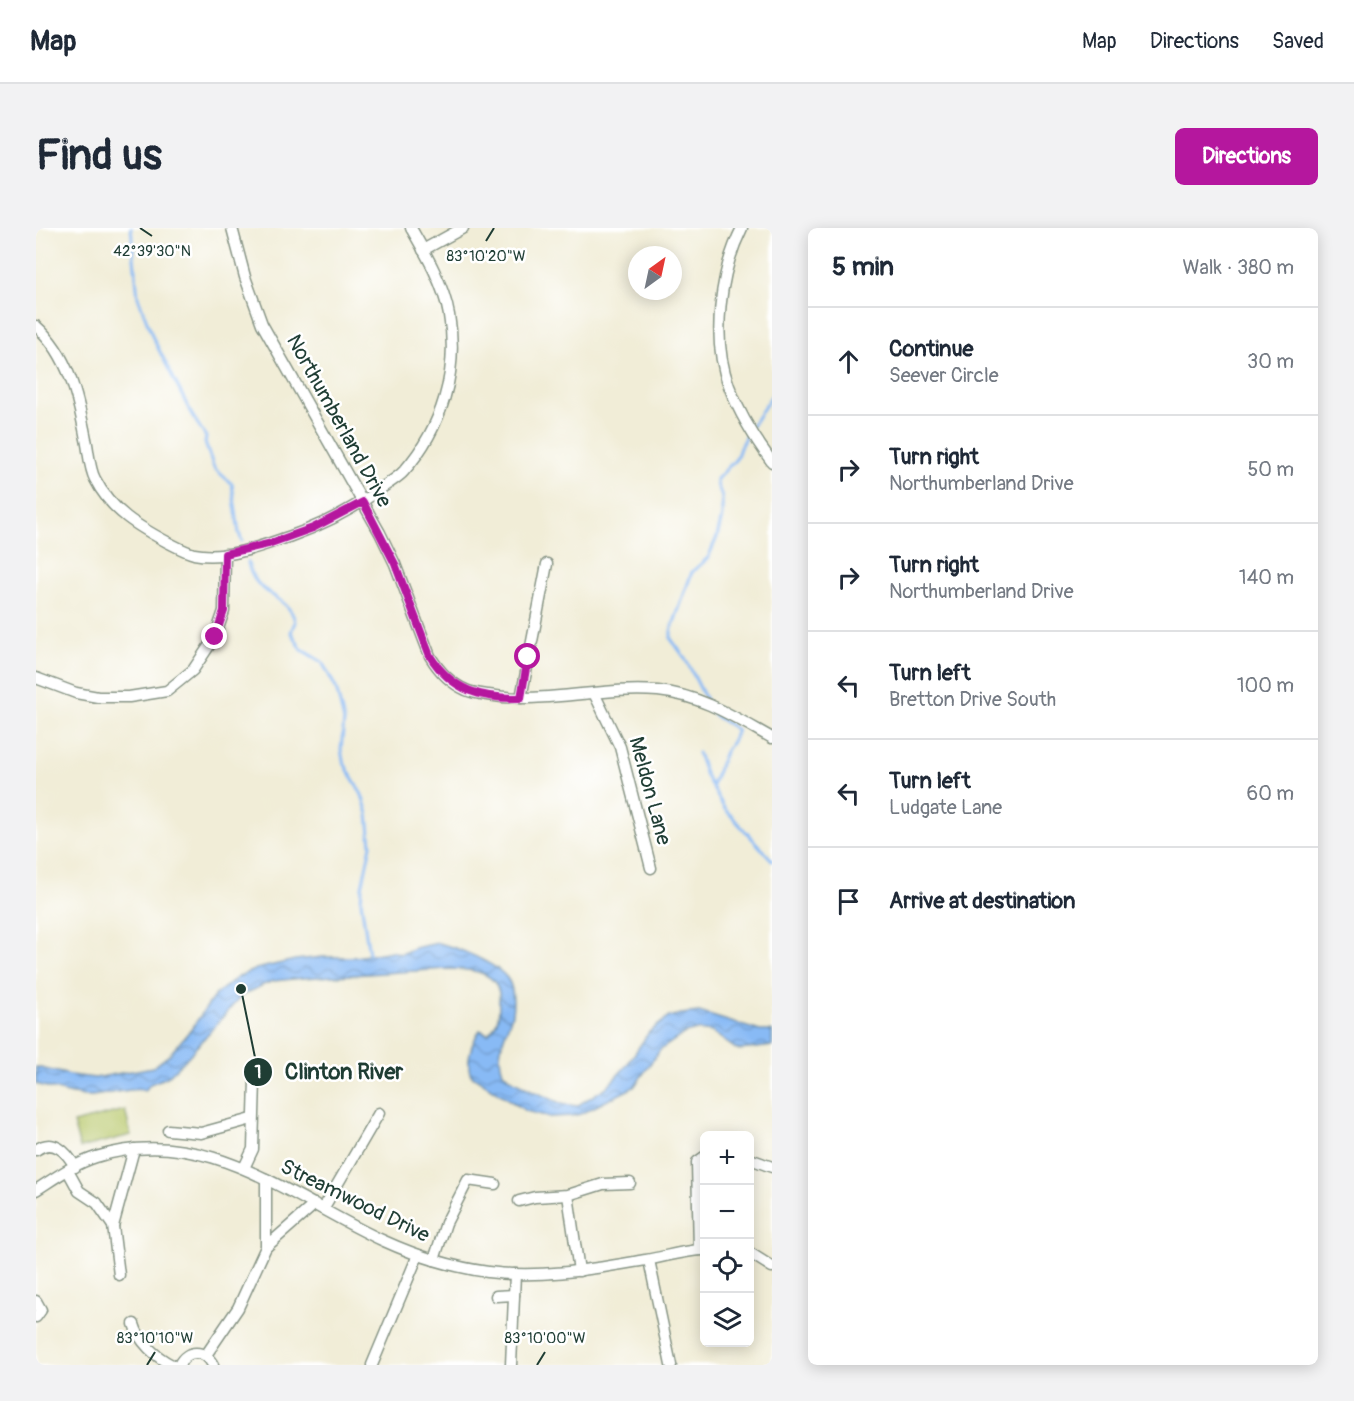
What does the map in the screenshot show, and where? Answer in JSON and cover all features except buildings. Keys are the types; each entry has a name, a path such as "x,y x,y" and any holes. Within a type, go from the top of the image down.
{"street":[{"name":"Northumberland Drive","path":"232,228 245,277 262,324 363,502 395,564 430,656 438,669 452,682 468,691 506,698 636,690 685,695 707,703 772,738"},
{"path":"36,326 56,348 67,368 76,393 93,476 114,506 133,522 193,554 225,554 268,544 313,528 363,502 403,472 429,438 441,410 452,369 449,315 443,291 411,228"},
{"path":"423,250 463,228"},
{"path":"742,228 734,244 724,276 720,323 721,348 728,383 739,408 772,462"},
{"path":"36,678 76,693 98,697 129,698 167,691 193,670 215,637 224,611 225,554"},
{"path":"521,698 547,564"},
{"name":"Meldon Lane","path":"594,693 620,747 651,868"},
{"path":"244,1168 253,1149 252,1119 255,1080"},
{"path":"266,1247 319,1207 379,1113"},
{"path":"168,1130 201,1133 252,1119"},
{"path":"36,1150 52,1145 64,1150 79,1191 97,1203 114,1226"},
{"path":"118,1275 114,1226 134,1149"},
{"name":"Streamwood Drive","path":"36,1189 94,1158 134,1149 186,1150 218,1157 244,1168 383,1241 434,1260 488,1272 540,1275 579,1271 700,1250"},
{"path":"700,1160 697,1162 701,1239"},
{"path":"754,1160 772,1167"},
{"path":"206,1356 238,1308 266,1247 266,1179"},
{"path":"434,1260 446,1223 468,1180 495,1184"},
{"path":"519,1202 535,1197 568,1195 603,1184 630,1183"},
{"path":"568,1195 579,1271"},
{"path":"372,1365 418,1255"},
{"path":"754,1256 772,1267"},
{"path":"649,1260 671,1365"},
{"path":"511,1365 515,1274"},
{"path":"496,1296 514,1295"},
{"path":"36,1301 41,1310 36,1317"},
{"path":"134,1324 149,1348 172,1365"},
{"path":"179,1365 189,1354 200,1353 206,1356 213,1365"}],"green space":[{"path":"125,1110 131,1135 80,1148 73,1123"}],"water":[{"path":"438,943 485,961 507,978 510,982 513,1007 500,1053 503,1072 510,1079 562,1104 577,1106 607,1087 627,1065 649,1032 669,1017 699,1012 760,1031 772,1031 772,1046 740,1050 712,1032 697,1030 685,1033 660,1050 634,1087 580,1114 550,1117 526,1111 471,1075 469,1058 474,1040 480,1030 488,1034 495,1025 499,1012 499,993 492,979 485,975 470,970 446,969 303,978 273,981 263,985 241,996 186,1059 167,1077 150,1084 145,1091 133,1090 82,1096 36,1084 36,1067 95,1078 153,1067 169,1055 192,1028 215,995 238,977 256,969 295,960 323,957 356,957 392,951 401,954 414,948"}],"waterway":[{"path":"131,228 138,297 153,338 192,415 206,437 205,443 214,468 232,484 242,541"},
{"path":"752,426 772,395"},
{"path":"706,700 685,658 671,639 671,631 692,572 708,558 717,537 722,516 722,497 717,479 736,459 748,432"},
{"path":"248,562 257,583 280,600 292,613 295,622 291,632 302,650 322,662 336,688 344,721 341,749 343,761 362,795 368,814 371,845 361,901 369,954"},
{"path":"712,711 714,715 737,730 725,752 712,786"},
{"path":"698,753 706,776 724,808 772,860"}],"place":[{"name":"Clinton River","path":"241,989"}],"route":[{"path":"215,637 224,611 225,554 268,544 313,528 363,502 395,564 430,656 438,669 452,682 468,691 506,698 521,698 528,657"}]}
